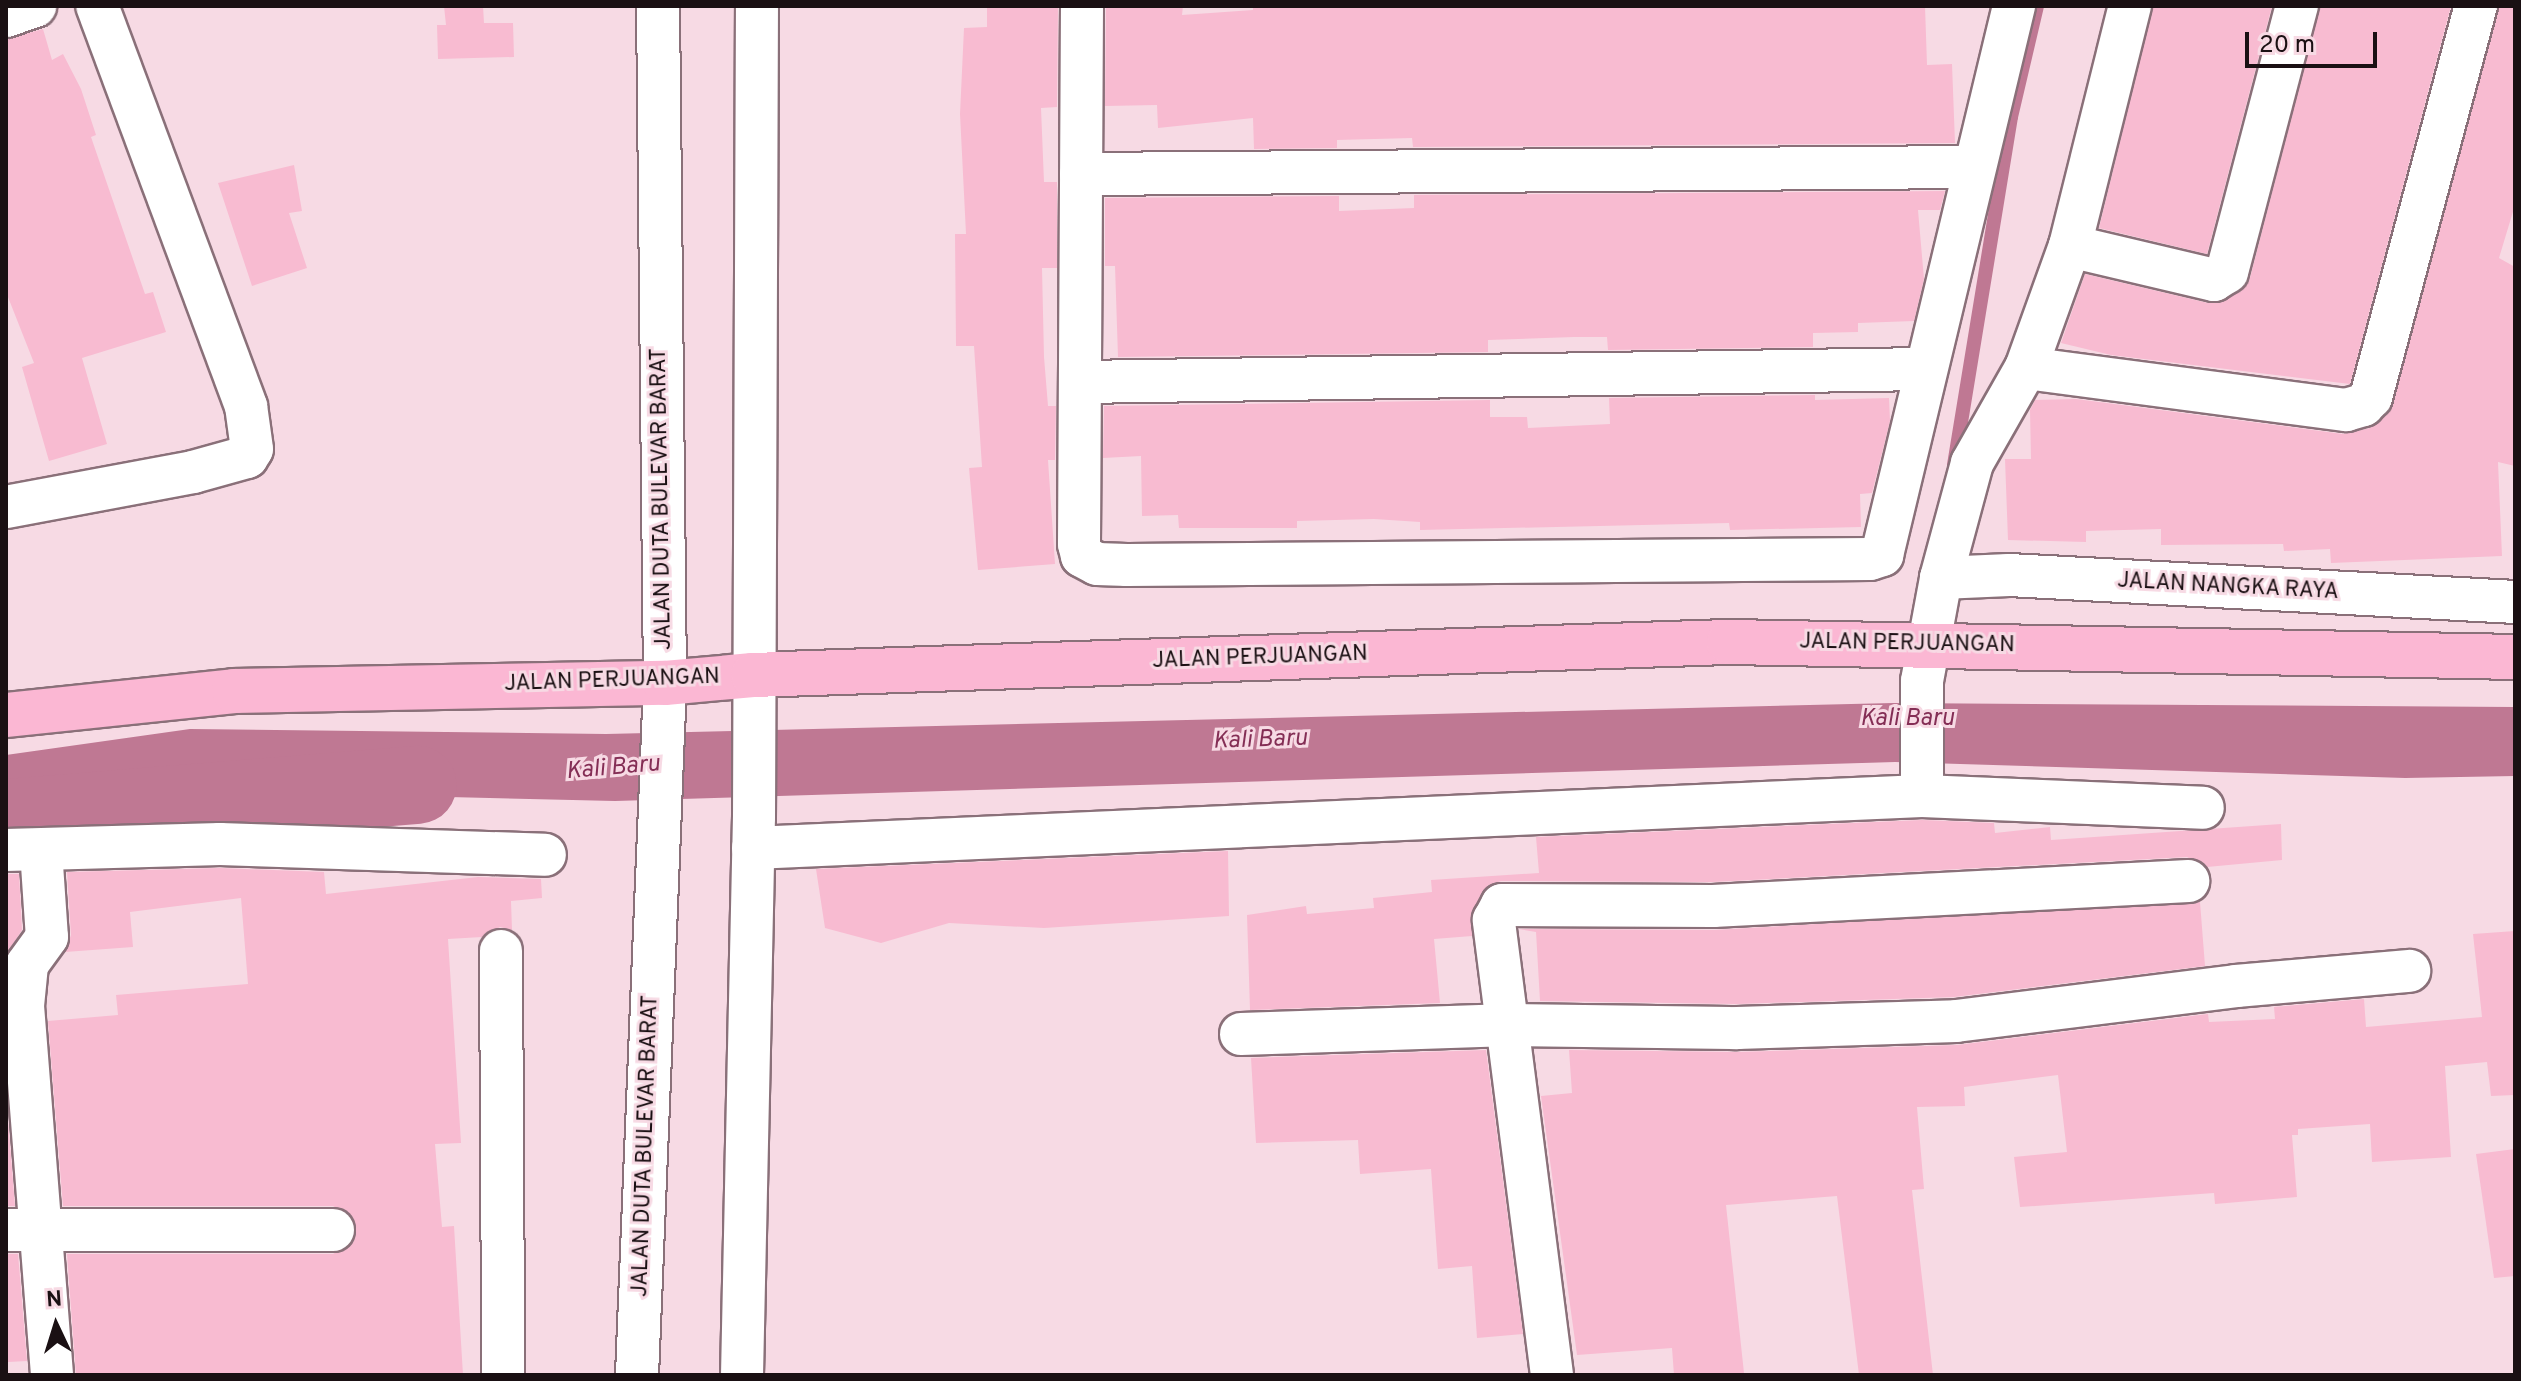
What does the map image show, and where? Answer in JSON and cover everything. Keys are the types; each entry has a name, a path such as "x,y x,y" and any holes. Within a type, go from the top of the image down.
{"main road":[{"name":"JALAN PERJUANGAN","path":"6,715 234,691 664,702 753,675 1729,642 1925,663 2515,657"}],"street":[{"path":"6,16 35,6"},
{"path":"9,499 193,472 247,457 252,449 246,406 97,6"},
{"name":"JALAN DUTA BULEVAR BARAT","path":"637,1375 664,702 658,6"},
{"path":"742,1375 753,832 757,6"},
{"path":"1082,6 1079,544 1082,556 1097,564 1870,559 1882,555 1889,544 1924,369 1971,167 2014,6"},
{"path":"1921,784 1925,663 1941,578 1972,463 2026,368 2070,246 2130,6"},
{"path":"2070,246 2214,280 2227,272 2297,6"},
{"path":"2026,368 2346,410 2363,405 2371,397 2476,6"},
{"path":"1081,174 1971,167"},
{"path":"1080,382 1924,369"},
{"name":"JALAN NANGKA RAYA","path":"1941,578 2009,575 2515,602"},
{"path":"753,832 1921,784 2203,808"},
{"path":"52,1375 24,1230 23,1006 27,965 47,937 24,850 220,844 545,855"},
{"path":"1552,1375 1510,1025 1494,920 1502,905 1512,902 1713,906 2188,881"},
{"path":"501,951 503,1375"},
{"path":"1241,1034 1510,1025 1737,1028 1956,1021 2236,986 2409,971"},
{"path":"24,1230 333,1230"}],"water":[{"path":"1893,703 2515,707 2515,776 2405,778 1895,762 615,801 198,791 6,802 6,755 190,729 606,734"}],"building":[{"path":"444,6 483,6 484,23 513,23 514,57 438,59 437,25 446,25"},
{"path":"987,6 1058,6 1057,107 1041,108 1044,182 1057,182 1057,268 1042,268 1048,406 1056,406 1055,460 1048,460 1055,564 978,570 969,468 982,467 974,346 956,346 955,234 966,234 960,114 964,28 987,27"},
{"path":"1106,6 1183,6 1182,15 1253,10 1253,6 1925,6 1927,65 1952,64 1955,143 1413,147 1412,138 1337,140 1337,148 1254,149 1253,118 1158,128 1157,105 1105,106"},
{"path":"2153,6 2272,6 2207,254 2099,228"},
{"path":"2320,6 2451,6 2350,384 2111,355 2061,343 2085,274 2208,303 2240,292 2250,278"},
{"path":"2499,6 2515,6 2515,205 2499,258 2515,267 2515,466 2498,462 2502,556 2331,563 2330,549 2284,551 2283,544 2161,545 2161,529 2086,531 2086,542 2008,540 2005,459 2031,459 2030,410 2035,400 2076,399 2343,434 2370,428 2388,414"},
{"path":"43,29 52,60 63,54 81,89 96,135 91,137 145,294 153,292 166,332 82,358 107,444 49,461 22,367 34,363 6,292 6,39"},
{"path":"294,165 302,211 289,213 307,268 252,286 218,183"},
{"path":"1945,191 1940,210 1918,210 1924,279 1914,321 1858,323 1858,332 1813,333 1813,347 1608,350 1607,337 1574,337 1488,340 1488,352 1118,357 1115,266 1105,266 1105,198 1339,196 1339,211 1414,208 1414,195"},
{"path":"1815,395 1815,400 1889,398 1890,421 1872,493 1860,494 1861,527 1730,530 1729,523 1420,530 1420,522 1374,519 1297,521 1297,528 1179,528 1178,515 1142,516 1141,456 1103,458 1104,406 1490,400 1490,417 1527,417 1528,428 1610,424 1609,398"},
{"path":"1922,820 1994,823 1995,833 2050,827 2051,840 2281,824 2282,860 2207,867 2187,857 1712,882 1501,881 1489,885 1473,909 1472,936 1434,939 1440,1003 1250,1010 1247,915 1306,906 1307,914 1374,908 1373,898 1432,892 1431,880 1539,873 1536,837"},
{"path":"1228,851 1229,916 1044,928 949,923 881,943 825,928 816,869"},
{"path":"220,868 324,872 326,894 478,877 541,879 542,898 511,901 512,930 500,927 482,937 448,939 461,1143 435,1144 442,1227 454,1226 463,1375 76,1375 67,1254 333,1254 354,1241 353,1217 333,1206 63,1206 48,1021 118,1015 116,995 248,984 241,898 130,912 133,947 65,952 71,935 67,872"},
{"path":"6,874 19,874 22,930 6,955"},
{"path":"2200,902 2205,966 1954,997 1737,1004 1540,1001 1536,932 1519,929 1714,930"},
{"path":"2515,931 2515,1095 2491,1096 2487,1062 2445,1066 2451,1157 2372,1162 2370,1124 2298,1129 2298,1135 2292,1135 2297,1197 2215,1204 2214,1193 2020,1207 2014,1157 2067,1152 2058,1075 1964,1087 1965,1106 1917,1107 1924,1189 1912,1190 1933,1375 1859,1375 1837,1196 1726,1205 1744,1373 1674,1375 1672,1348 1577,1355 1541,1096 1572,1093 1569,1050 1737,1052 1957,1045 2208,1014 2209,1022 2275,1019 2274,1007 2364,999 2366,1027 2482,1017 2473,934"},
{"path":"1486,1050 1523,1334 1477,1338 1472,1266 1438,1269 1431,1169 1360,1174 1358,1140 1256,1143 1251,1058"},
{"path":"6,1096 15,1206 6,1206"},
{"path":"2515,1149 2515,1276 2494,1278 2476,1154"},
{"path":"6,1254 18,1254 27,1361 8,1362"}],"waterway":[{"path":"1954,465 2011,117 2037,6"},
{"name":"Kali Baru","path":"6,818 418,785"}]}
